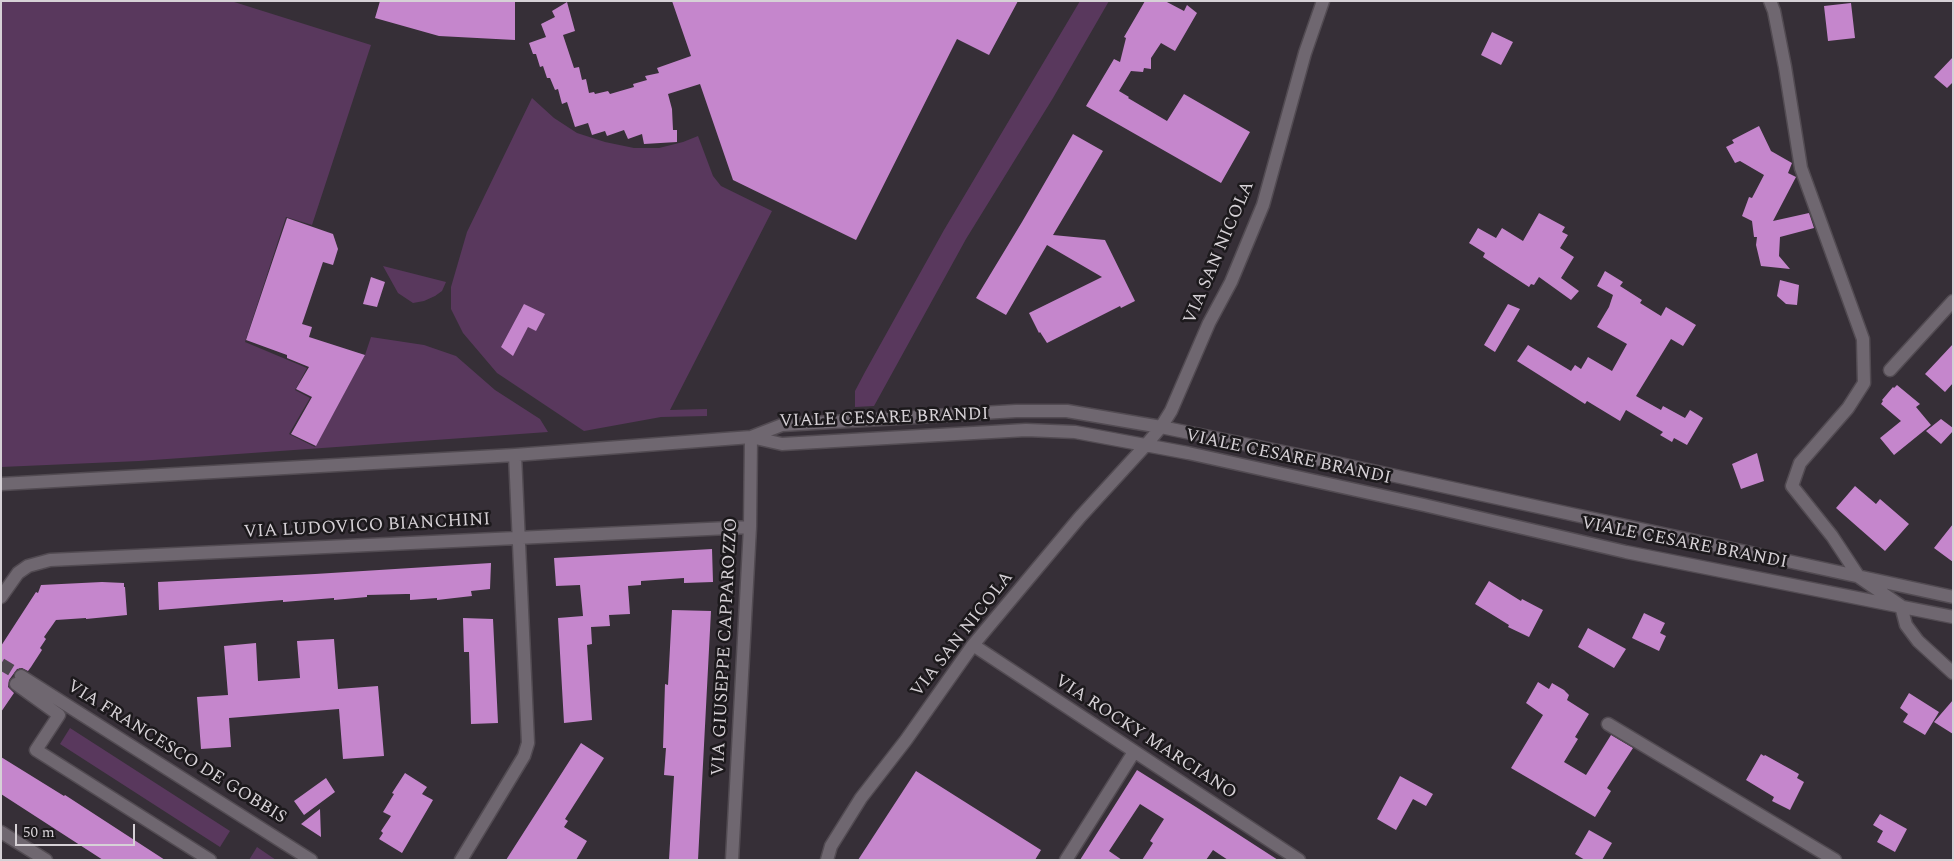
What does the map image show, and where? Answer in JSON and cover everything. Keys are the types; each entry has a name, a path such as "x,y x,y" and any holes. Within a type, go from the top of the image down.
{"street":[{"name":"VIA SAN NICOLA","path":"827,860 831,846 861,798 906,740 973,645 1080,517 1161,428 1171,411 1210,323 1231,282 1263,204 1305,53 1323,1"},
{"path":"1770,1 1774,11 1785,67 1801,168 1863,339 1864,383 1848,408 1800,463 1792,486 1832,536 1859,577 1901,606 1906,625 1918,641 1953,673"},
{"path":"1890,370 1953,301"},
{"name":"VIALE CESARE BRANDI","path":"751,437 782,425 1016,411 1067,411 1322,460 1953,597"},
{"name":"VIALE CESARE BRANDI","path":"751,437 782,444 1050,430 1075,432 1146,445 1414,503 1626,552 1953,617"},
{"path":"2,484 515,455 751,437"},
{"name":"VIA GIUSEPPE CAPPAROZZO","path":"732,860 750,528 751,437"},
{"path":"461,860 524,756 528,743 515,455"},
{"name":"VIA LUDOVICO BIANCHINI","path":"1,597 18,573 28,566 50,560 750,528"},
{"name":"VIA ROCKY MARCIANO","path":"973,645 1134,752 1284,856 1299,860"},
{"name":"VIA FRANCESCO DE GOBBIS","path":"210,860 36,750 59,715 19,680 311,860"},
{"path":"1608,724 1835,860"},
{"path":"1066,860 1134,752"},
{"path":"1,832 46,860"}],"shaded area":[{"path":"1,1 231,1 371,45 312,225 286,217 245,342 307,368 295,390 310,398 289,434 315,447 365,355 371,337 424,345 456,356 495,390 540,419 548,432 139,461 1,467"},
{"path":"1080,1 1109,1 1053,98 966,239 874,406 855,407 855,391 865,372 944,230"},
{"path":"532,98 554,118 577,133 605,142 634,148 659,148 698,136 713,176 721,186 772,211 670,410 707,409 707,416 661,417 584,431 497,373 463,333 451,309 451,287 467,232"},
{"path":"383,266 446,282 442,291 435,296 413,303 398,293"},
{"path":"70,728 230,831 220,847 60,744"},
{"path":"257,847 276,860 249,860"}],"building":[{"path":"380,1 515,1 515,40 439,36 375,18"},
{"path":"672,1 1018,1 989,55 957,39 856,240 733,180 700,84 668,94 672,109 673,130 677,130 677,142 644,144 642,134 628,139 624,130 607,136 605,131 592,135 588,123 575,127 567,102 562,104 558,89 555,90 550,78 547,78 543,66 540,67 536,54 533,54 529,43 546,37 541,24 555,17 552,11 567,2 575,31 563,35 574,68 579,67 582,80 586,79 589,93 594,92 595,94 608,91 610,94 634,87 633,84 647,80 645,76 659,73 657,68 691,56"},
{"path":"1145,1 1165,1 1184,11 1187,5 1197,13 1175,51 1161,43 1151,58 1151,69 1144,68 1143,72 1131,71 1119,91 1167,121 1184,94 1250,132 1221,183 1086,106 1114,59 1120,62 1126,38 1124,37"},
{"path":"1851,3 1855,38 1828,41 1824,6"},
{"path":"1492,32 1513,42 1501,65 1481,55"},
{"path":"1953,57 1953,82 1947,88 1934,77"},
{"path":"1759,126 1771,151 1792,163 1788,173 1796,177 1773,221 1809,213 1814,228 1780,237 1779,256 1790,269 1761,266 1756,245 1757,237 1754,237 1752,221 1742,216 1749,197 1752,198 1764,175 1740,161 1735,163 1726,147 1734,143 1732,140"},
{"path":"1073,134 1103,151 1053,235 1105,240 1135,301 1121,308 1120,306 1047,343 1039,333 1029,313 1102,277 1047,245 1006,315 976,298"},
{"path":"1539,213 1565,227 1562,232 1568,235 1560,248 1574,257 1561,278 1579,291 1571,300 1539,277 1534,285 1531,284 1529,287 1483,257 1485,253 1469,243 1478,228 1496,238 1502,228 1523,241"},
{"path":"287,218 333,234 338,249 333,265 323,262 302,324 312,327 309,337 365,355 316,446 291,434 312,397 296,389 309,367 287,358 287,355 246,340"},
{"path":"1605,271 1623,282 1620,286 1642,300 1640,303 1661,316 1666,307 1696,325 1683,346 1671,339 1636,396 1661,410 1663,406 1685,418 1690,410 1703,418 1687,445 1674,438 1672,442 1660,435 1663,432 1626,410 1620,421 1587,401 1585,404 1517,361 1528,345 1571,371 1575,365 1581,369 1588,357 1612,371 1627,344 1597,327 1609,307 1613,295 1597,286"},
{"path":"371,277 385,282 377,307 363,304"},
{"path":"1780,280 1799,285 1797,305 1786,304 1777,296"},
{"path":"524,304 545,314 536,331 528,327 513,356 501,347"},
{"path":"1508,304 1520,309 1495,352 1484,345"},
{"path":"1953,344 1953,383 1945,392 1925,374"},
{"path":"1897,385 1920,404 1916,407 1931,425 1894,455 1880,438 1901,421 1881,404 1882,400"},
{"path":"1941,419 1953,428 1953,431 1941,444 1926,431"},
{"path":"1757,453 1764,481 1741,489 1732,464"},
{"path":"1855,486 1876,504 1880,499 1909,524 1885,551 1836,508"},
{"path":"1953,524 1953,562 1934,548"},
{"path":"712,549 713,582 684,583 684,578 641,581 641,585 628,586 630,614 609,615 610,626 591,627 592,644 587,645 592,720 564,723 558,618 583,616 580,585 556,586 554,558"},
{"path":"491,563 490,589 471,591 472,596 437,600 437,598 410,600 410,594 367,595 367,597 334,600 334,598 283,602 283,600 159,610 158,582"},
{"path":"1489,581 1521,601 1522,599 1543,610 1529,637 1508,627 1509,625 1475,604"},
{"path":"102,582 124,583 127,615 56,620 44,637 46,639 40,648 42,650 28,671 22,668 17,669 9,680 8,687 14,693 1,712 1,646 36,592 38,593 41,585"},
{"path":"672,610 711,611 698,860 669,860 674,776 664,775 666,748 663,748 665,684 668,685"},
{"path":"1644,613 1665,623 1660,633 1666,636 1659,651 1632,638"},
{"path":"463,618 493,619 498,723 471,724 469,652 464,652"},
{"path":"1588,628 1626,649 1614,668 1578,647"},
{"path":"334,639 338,689 378,686 384,756 343,759 339,709 229,718 231,747 201,749 197,697 228,695 224,646 256,643 258,681 300,678 297,641"},
{"path":"1538,682 1549,689 1552,683 1564,690 1569,695 1567,700 1589,714 1575,737 1578,739 1564,762 1586,775 1611,735 1633,748 1607,788 1611,791 1595,817 1511,768 1543,715 1526,703"},
{"path":"1909,693 1939,712 1925,735 1903,722 1908,714 1900,708"},
{"path":"1953,700 1953,734 1934,722"},
{"path":"581,743 604,758 565,819 568,821 564,827 587,841 576,860 506,860"},
{"path":"1761,754 1799,774 1797,778 1804,782 1790,810 1772,801 1774,797 1746,780"},
{"path":"1,757 65,795 165,860 103,860 1,794"},
{"path":"1137,770 1278,860 1228,860 1213,850 1206,860 1142,860 1153,843 1150,841 1164,819 1140,804 1109,851 1122,860 1080,860"},
{"path":"916,771 1041,850 1035,860 858,860"},
{"path":"405,773 427,787 422,794 433,800 402,853 379,839 383,833 381,831 391,816 383,812"},
{"path":"1400,776 1433,794 1426,806 1413,799 1396,830 1377,819"},
{"path":"326,778 335,792 304,815 294,801"},
{"path":"320,809 321,837 301,824"},
{"path":"1880,814 1907,829 1895,852 1877,842 1883,831 1873,825"},
{"path":"1589,830 1612,843 1602,860 1585,860 1575,854"}],"tunnel":[{"path":"1,664 21,676"}]}
